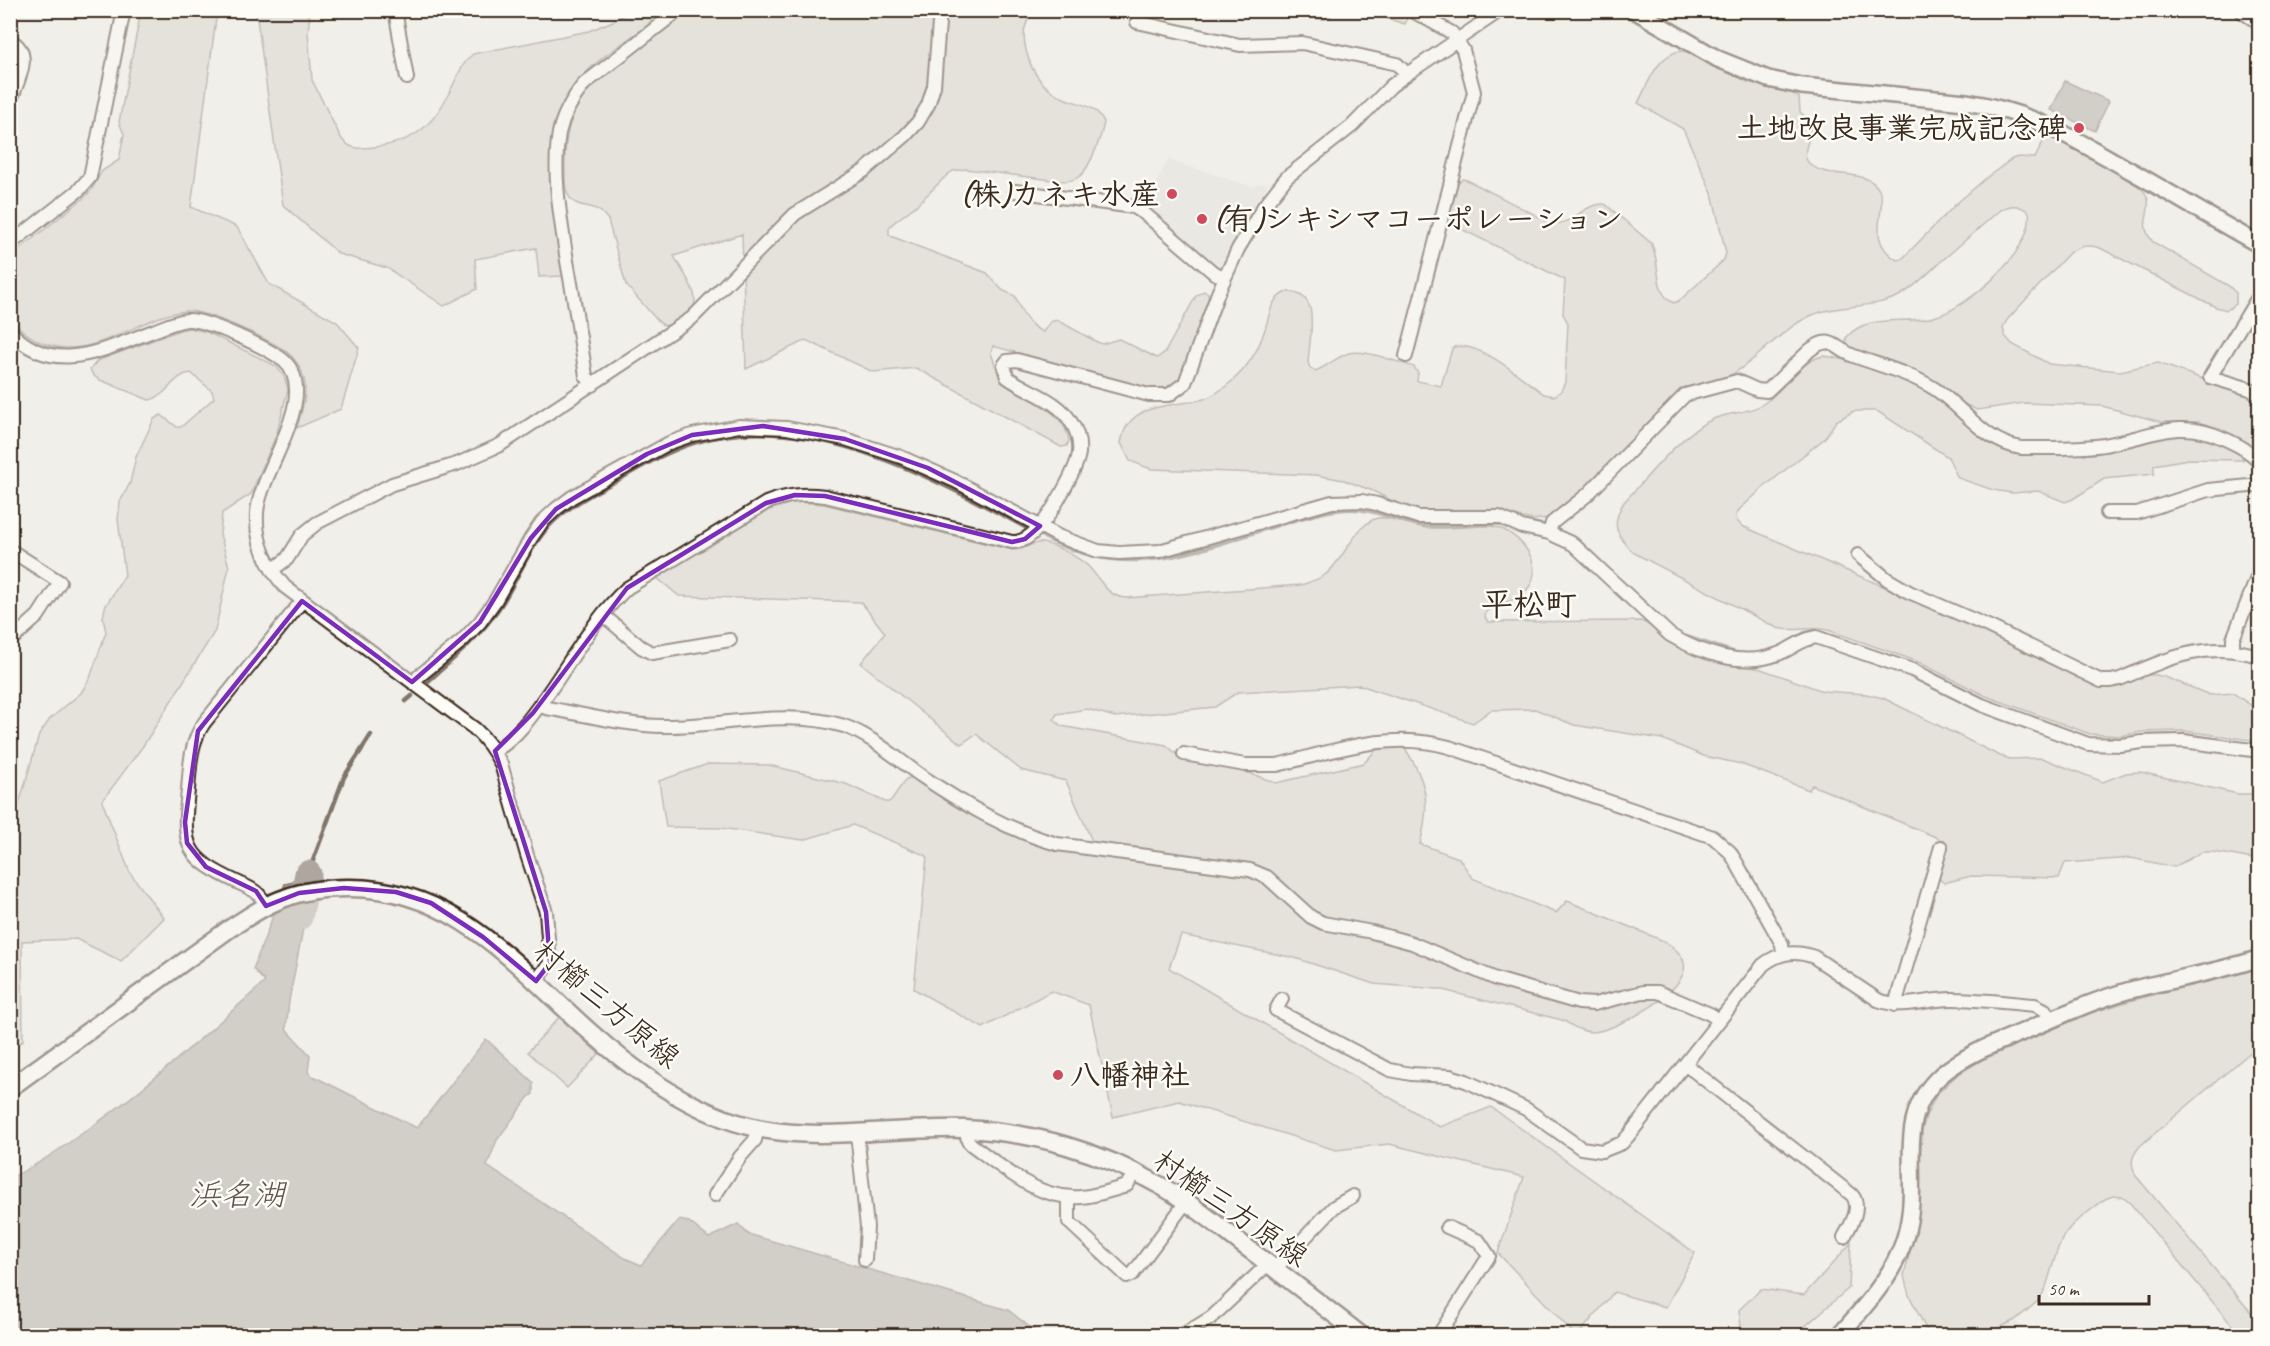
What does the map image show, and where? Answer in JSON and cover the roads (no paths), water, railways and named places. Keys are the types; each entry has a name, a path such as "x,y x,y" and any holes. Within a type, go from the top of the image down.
{"main road":[{"path":"2245,10 2259,20"},
{"name":"村櫛三方原線","path":"10,1088 229,929 266,906 305,892 344,888 378,889 414,897 447,912 483,937 536,981 606,1046 652,1079 711,1113 758,1129 806,1135 966,1129 1017,1135 1067,1146 1135,1172 1186,1202 1361,1335"}],"street":[{"path":"10,244 79,190 90,177 124,10"},
{"path":"395,10 407,78"},
{"path":"592,385 586,375 562,229 558,177 559,133 564,115 584,84 679,10"},
{"path":"272,570 286,559 302,535 317,523 392,484 457,464 500,445 692,318 795,214 849,181 905,136 918,122 928,105 934,86 940,10"},
{"path":"1406,356 1474,92 1463,50 1452,33 1412,10"},
{"path":"495,751 506,744 540,704 618,595 636,580 766,503 795,495 825,496 1012,542 1019,543 1025,539 1040,526 1076,466 1078,443 1071,421 1063,412 1007,377 1004,365 1007,361 1017,360 1149,395 1169,395 1178,390 1190,374 1225,277 1250,228 1274,191 1294,171 1352,126 1391,86 1501,10"},
{"path":"1634,10 1726,63 1768,80 1802,86 1977,104 2031,117 2259,245"},
{"path":"1137,22 1240,45 1302,43 1397,64 1407,74"},
{"path":"10,40 19,46 24,58 10,102"},
{"path":"1015,191 1134,207 1214,273 1225,277"},
{"path":"2259,294 2210,377 2250,389 2259,395"},
{"path":"10,331 27,345 40,351 68,357 98,352 178,321 200,320 282,359 292,372 296,397 285,436 260,496 257,512 260,545 272,570 285,587 475,729 495,751 546,912 550,963 536,981"},
{"path":"1549,532 1551,523 1587,495 1680,399 1691,392 1717,388 1737,381 1757,390 1767,391 1809,350 1829,342 1834,342 1847,353 1900,372 1929,386 1943,395 1988,435 2009,446 2021,448 2102,445 2180,428 2198,429 2218,435 2247,449 2259,462"},
{"path":"414,683 480,622 495,601 531,538 542,522 556,509 647,454 692,435 739,426 763,426 845,439 901,457 928,468 1079,545 1098,551 1139,554 1179,547 1318,506 1347,501 1377,504 1418,517 1499,517 1522,527 1549,532 1573,544 1670,635 1726,657 1764,658 1787,650 1807,638 1816,637 1912,670 1982,705 2088,744 2113,746 2162,740 2259,751"},
{"path":"2107,513 2138,513 2208,490 2259,485"},
{"path":"10,550 60,582 38,616 10,641"},
{"path":"1858,555 1887,579 1909,592 1990,627 2101,681 2120,679 2180,654 2233,650 2259,657"},
{"path":"2233,650 2234,639 2259,570"},
{"path":"266,906 256,891 206,867 198,860 187,843 184,822 192,750 198,731 302,601"},
{"path":"603,615 641,647 652,653 730,640"},
{"path":"540,704 546,708 661,726 735,721 801,719 823,721 865,736 922,776 993,820 1035,838 1057,844 1250,870 1267,877 1306,913 1323,923 1372,932 1412,943 1496,979 1579,1003 1594,1004 1643,992 1658,992 1719,1020"},
{"path":"1184,754 1261,766 1277,765 1391,739 1430,741 1449,747 1713,837 1730,852 1737,862 1782,944 1783,954"},
{"path":"1895,1005 1941,847"},
{"path":"1282,999 1276,1010 1379,1066 1400,1073 1458,1078 1526,1110 1572,1143 1591,1151 1612,1149 1622,1143 1763,964 1783,954 1804,953 1814,957 1878,1000 1895,1005 1950,999 2035,1005 2045,1010 2050,1020"},
{"path":"1839,1335 1884,1283 1901,1253 1910,1220 1915,1115 1929,1088 1939,1076 1964,1058 2050,1020 2128,991 2259,958"},
{"path":"1684,1064 1852,1195 1857,1206 1844,1237"},
{"path":"715,1195 740,1157 755,1140 758,1129"},
{"path":"966,1129 968,1141 972,1146 1020,1180 1043,1192 1069,1197 1094,1195 1127,1185 1135,1172"},
{"path":"857,1133 867,1227 865,1260"},
{"path":"1181,1335 1220,1310 1272,1266 1334,1207 1353,1196"},
{"path":"1069,1197 1069,1222 1126,1276 1132,1275 1186,1202"},
{"path":"1438,1335 1489,1256 1479,1241 1447,1227"}],"water":[{"path":"2065,81 2109,101 2095,131 2051,110"},
{"name":"浜名湖","path":"312,882 289,1001 286,1029 310,1055 308,1072 313,1076 417,1128 486,1039 533,1082 533,1094 497,1140 487,1166 625,1258 641,1265 679,1220 689,1222 709,1238 738,1224 748,1234 1008,1310 1040,1335 11,1335 10,1178 53,1154 126,1101 265,982 253,969 285,884"}],"waterway":[{"path":"426,683 485,627 507,595 534,545 556,519 574,505 657,458 693,443 735,434 779,434 822,441 866,453 909,469 1027,528"},
{"path":"1044,537 1076,551 1107,558 1136,560 1193,551 1307,516 1338,510 1365,510 1427,525 1503,523"},
{"path":"1531,523 1546,526"},
{"path":"1554,529 1576,539 1616,577"},
{"path":"1786,644 1805,633 1814,632"},
{"path":"1822,633 1842,640"},
{"path":"1686,637 1732,652"},
{"path":"1918,667 1964,690"},
{"path":"406,701 412,696"},
{"path":"308,874 344,777 371,735"},
{"path":"2146,736 2183,735 2212,739"},
{"path":"299,917 308,874"}],"place":[{"name":"土地改良事業完成記念碑","path":"2079,128"},
{"name":"(株)カネキ水産","path":"1172,194"},
{"name":"(有)シキシマコーポレーション","path":"1202,219"},
{"name":"八幡神社","path":"1058,1075"}],"district":[{"name":"平松町","path":"1529,604"}]}
